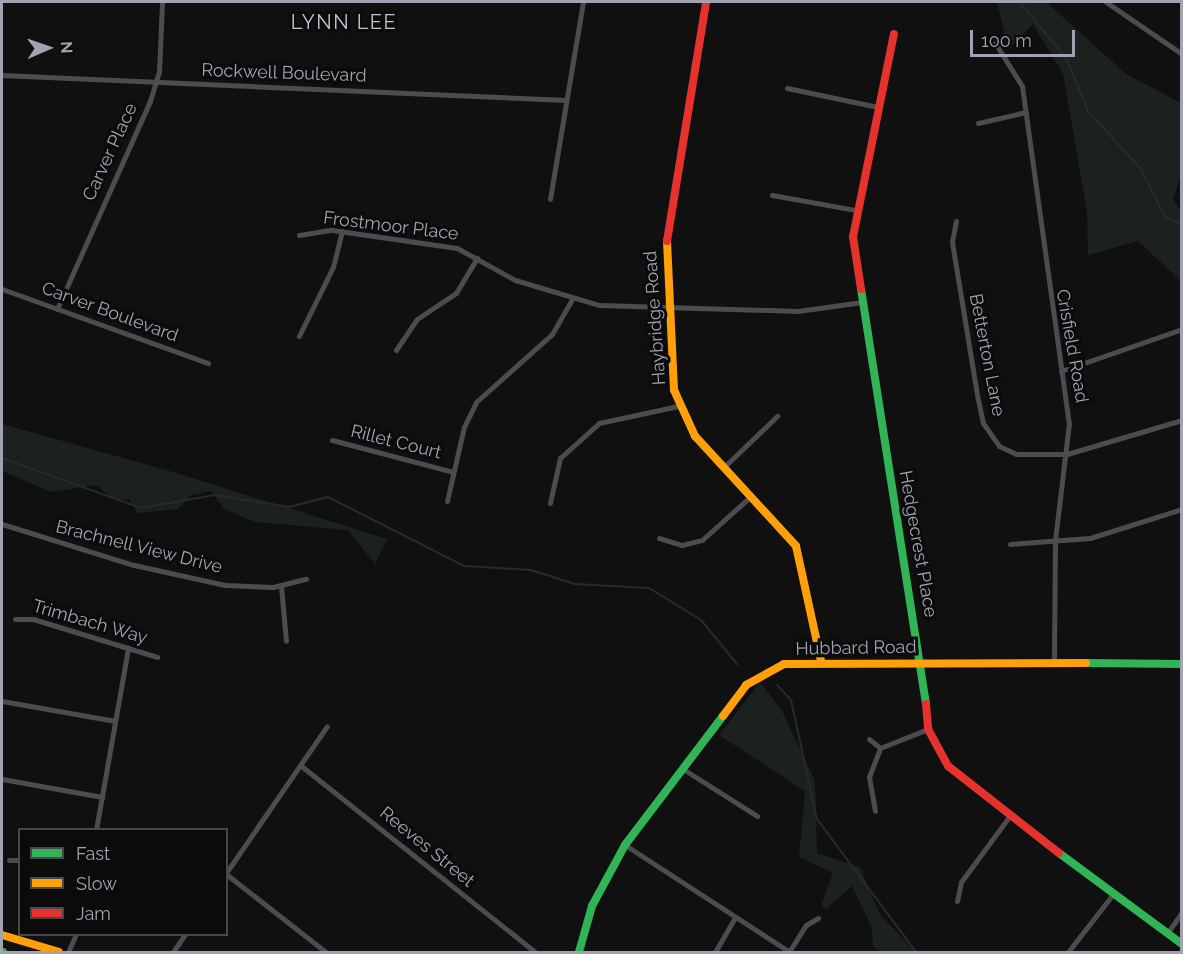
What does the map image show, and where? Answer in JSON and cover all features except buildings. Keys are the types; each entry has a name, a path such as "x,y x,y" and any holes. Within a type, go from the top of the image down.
{"street":[{"name":"Carver Place","path":"57,309 156,82 162,2"},
{"path":"550,199 583,2"},
{"name":"Haybridge Road","path":"706,2 666,225 669,306 678,406 724,467 799,552 821,661"},
{"path":"1106,2 1182,54"},
{"name":"Hedgecrest Place","path":"894,34 855,210 854,249 923,662 928,729 958,778 1182,944"},
{"name":"Crisfield Road","path":"995,44 1018,78 1026,112 1070,423 1054,541 1054,662"},
{"name":"Rockwell Boulevard","path":"2,75 566,100"},
{"path":"787,88 878,107"},
{"path":"978,123 1026,112"},
{"path":"772,195 855,210"},
{"name":"Betterton Lane","path":"956,221 952,242 983,423 999,446 1016,454 1066,454 1182,420"},
{"path":"299,336 333,267 342,231"},
{"name":"Frostmoor Place","path":"299,235 342,231 458,248 515,280 572,300 798,311 862,302"},
{"path":"396,350 417,319 456,293 477,258"},
{"name":"Carver Boulevard","path":"2,289 208,363"},
{"path":"447,501 453,472 476,402 552,334 572,300"},
{"path":"1061,371 1182,329"},
{"path":"550,503 560,458 599,423 678,406"},
{"path":"724,467 777,416"},
{"name":"Rillet Court","path":"332,440 453,472"},
{"path":"659,538 682,545 702,540 751,496"},
{"path":"1010,544 1090,538 1182,509"},
{"name":"Brachnell View Drive","path":"2,524 180,575 237,586 281,586 306,579"},
{"path":"281,586 286,641"},
{"name":"Trimbach Way","path":"15,618 33,619 158,657"},
{"path":"96,828 128,648"},
{"name":"Hubbard Road","path":"579,952 592,906 624,845 756,677 784,664 821,661 1182,664"},
{"path":"2,701 115,721"},
{"path":"228,870 327,726"},
{"path":"875,811 869,777 880,748 928,729"},
{"path":"869,739 880,748"},
{"name":"Reeves Street","path":"300,765 535,952"},
{"path":"683,769 757,816"},
{"path":"2,779 102,797"},
{"path":"957,901 961,882 1009,817"},
{"path":"624,845 790,952 806,925 818,918"},
{"path":"9,860 18,860"},
{"path":"228,875 326,952"},
{"path":"1068,952 1114,893"},
{"path":"1168,932 1182,912"},
{"path":"715,952 735,918"},
{"path":"2,935 59,952"},
{"path":"68,952 74,936"},
{"path":"174,952 184,936"}],"shaded area":[{"path":"997,2 1046,2 1126,74 1181,103 1181,175 1173,199 1181,211 1181,281 1138,241 1088,255 1087,211 1063,74 1033,24 1008,49"},
{"path":"2,424 173,472 387,539 375,564 348,530 255,522 224,509 211,491 191,495 178,509 137,513 129,499 116,501 97,485 51,492 2,471"},
{"path":"760,682 782,711 815,781 817,853 860,867 879,913 915,952 881,952 873,947 872,928 852,886 826,909 821,905 833,873 799,857 805,791 719,735"}],"waterway":[{"path":"1020,2 1066,58 1088,111 1140,168 1166,218 1182,224"},
{"path":"2,458 141,508 215,495 289,507 328,497 464,566 531,570 575,584 649,588 701,620 737,664"},
{"path":"777,685 791,700 817,819 916,952"}],"traffic: fast":[{"path":"861,289 926,704"},
{"path":"1086,663 1182,664"},
{"path":"579,952 592,906 625,845 723,716"},
{"path":"1059,853 1182,944"}],"traffic: slow":[{"path":"667,241 674,390 695,436 796,546 821,661"},
{"path":"723,716 746,685 784,664 1086,663"},
{"path":"2,935 59,952"}],"traffic: jam":[{"path":"667,241 706,2"},
{"path":"861,289 853,237 894,34"},
{"path":"926,704 928,729 948,766 1059,853"}],"district":[{"name":"LYNN LEE","path":"344,22"}]}
